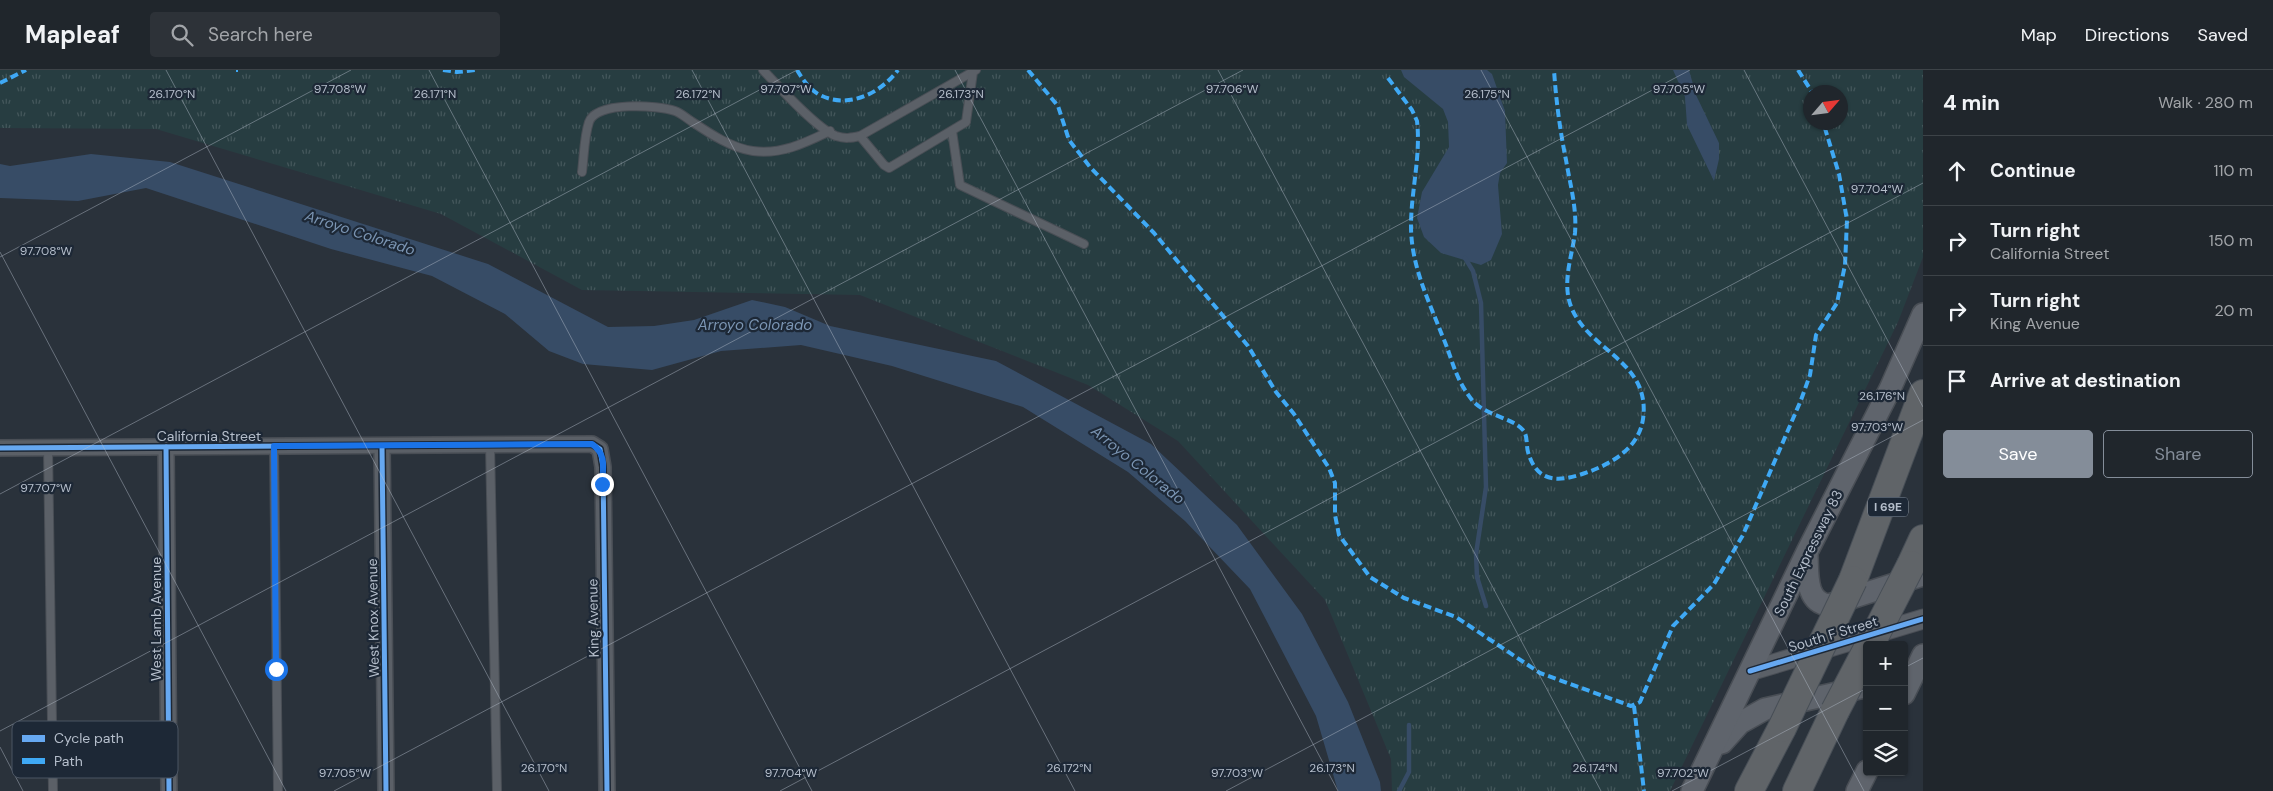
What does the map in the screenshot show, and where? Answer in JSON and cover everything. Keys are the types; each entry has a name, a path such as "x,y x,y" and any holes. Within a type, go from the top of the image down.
{"highway":[{"path":"1853,580 1923,394"},
{"name":"I 69E","path":"1749,791 1782,728 1923,433"},
{"path":"1873,641 1917,570 1923,539"},
{"path":"1797,791 1863,658"}],"main road":[{"name":"South Expressway 83","path":"1692,791 1807,552 1890,389 1923,314"},
{"path":"1807,552 1808,582 1811,591 1814,598 1829,605 1917,570"},
{"path":"1908,687 1922,662"},
{"path":"1707,760 1740,724 1765,709 1863,687"}],"street":[{"name":"California Street","path":"0,448 592,444 597,447"},
{"name":"West Knox Avenue","path":"382,446 386,791"},
{"name":"West Lamb Avenue","path":"166,447 168,721"},
{"name":"King Avenue","path":"597,447 600,449 603,457 607,791"},
{"name":"South F Street","path":"1750,671 1923,619"},
{"name":"West Lamb Avenue","path":"169,778 169,791"}],"lane":[{"path":"763,70 789,97 830,132 847,138 860,136 974,71"},
{"path":"860,136 884,165 889,168 966,122 974,71"},
{"path":"582,172 589,121 595,114 607,109 628,106 676,111 737,147 753,151 785,150 830,132"},
{"path":"952,131 960,185 1084,244"},
{"path":"490,445 498,791"},
{"path":"274,446 278,791"},
{"path":"48,448 52,721"},
{"path":"53,778 53,791"}],"green space":[{"path":"0,70 1923,70 1923,257 1898,322 1670,791 1392,791 1391,759 1325,600 1178,441 1088,385 860,295 582,290 441,214 156,129 0,128"}],"water":[{"path":"1401,70 1487,70 1492,74 1505,111 1507,163 1500,173 1498,185 1502,234 1491,260 1481,265 1441,253 1424,237 1417,218 1422,192 1449,147 1448,122 1443,109 1404,77"},
{"path":"1673,70 1689,70 1696,95 1719,143 1719,159 1714,181 1687,125 1685,97"},
{"name":"Arroyo Colorado","path":"91,154 170,162 488,264 608,327 654,326 694,320 752,300 785,307 830,326 996,361 1151,444 1237,525 1302,614 1348,702 1380,782 1381,791 1338,791 1316,716 1250,589 1185,521 1128,472 1023,407 892,366 801,345 721,351 652,370 583,364 549,351 505,314 432,276 331,249 146,188 78,201 0,198 0,164 10,166"}],"waterway":[{"path":"1465,258 1473,271 1481,303 1486,487 1476,554 1477,577 1486,606"},
{"path":"1399,791 1409,772 1409,725"}],"marked path":[{"path":"0,83 26,70"},
{"path":"443,70 457,72 476,70"},
{"path":"797,70 814,92 829,99 840,100 851,100 872,92 891,79 898,70"},
{"path":"1028,70 1058,106 1069,140 1090,167 1154,233 1248,346 1276,392 1294,414 1329,468 1335,483 1335,515 1339,535 1370,577 1404,598 1456,617 1540,673 1631,706 1640,702 1673,626 1714,584 1743,535 1801,400 1810,375 1816,335 1837,303 1845,265 1847,220 1839,174 1825,130"},
{"path":"1388,78 1412,110 1417,121 1418,147 1411,226 1414,254 1426,295 1457,376 1466,392 1477,405 1512,422 1525,432 1528,452 1532,463 1538,471 1545,476 1562,479 1600,467 1624,452 1641,429 1643,400 1638,384 1629,370 1581,324 1569,300 1567,280 1575,233 1575,214 1560,127 1554,70"},
{"path":"1798,70 1808,85"},
{"path":"1634,706 1644,791"}],"cycle path":[{"path":"0,448 592,444 600,449 603,467 607,791"},
{"path":"382,446 386,791"},
{"path":"166,447 168,721"},
{"path":"1750,671 1923,619"},
{"path":"169,778 169,791"}],"route":[{"path":"276,669 274,446 592,444 600,449 603,457 602,484"}]}
